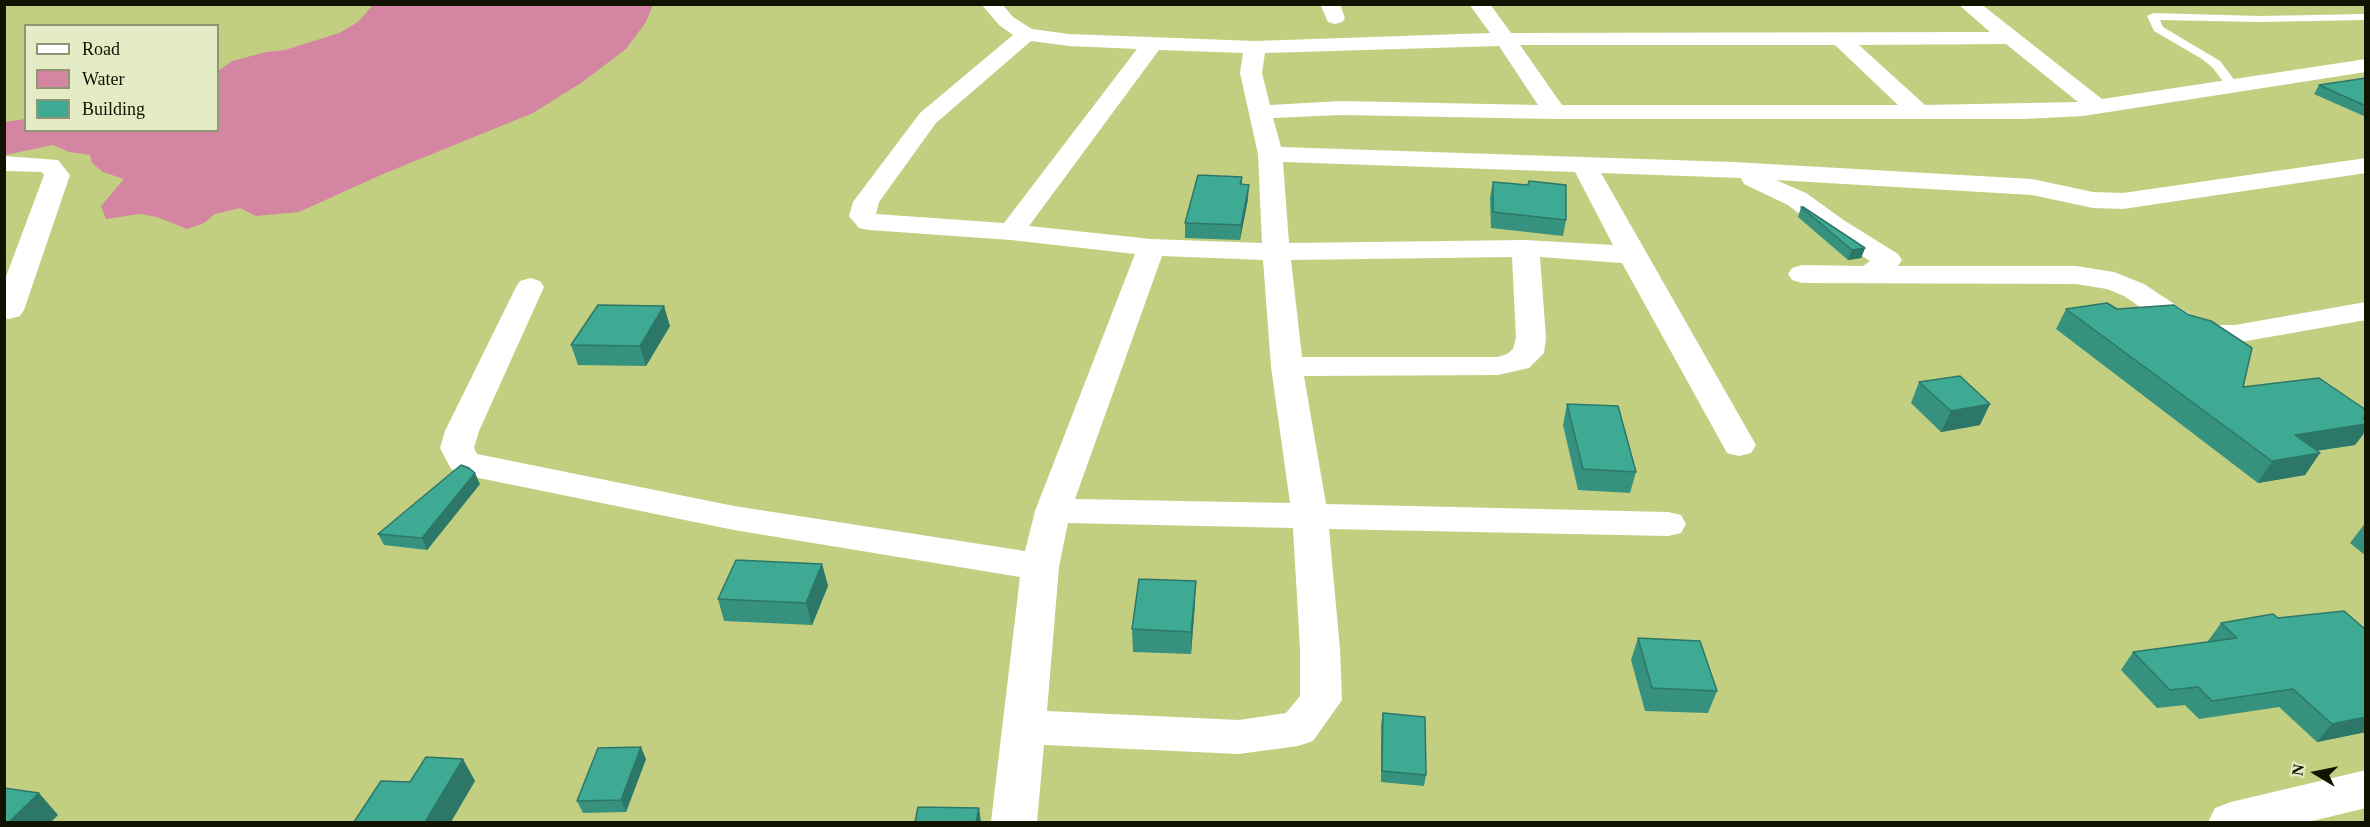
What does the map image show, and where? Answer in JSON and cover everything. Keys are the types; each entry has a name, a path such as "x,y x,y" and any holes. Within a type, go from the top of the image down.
{"street":[{"path":"991,4 1006,21 1026,34 1069,40 1256,47 1505,39 2010,38"},
{"path":"1479,4 1555,112"},
{"path":"1968,4 2098,107"},
{"path":"1026,34 928,118 866,202 862,216 869,222 1011,232 1151,247 1276,252 1525,248 1632,255"},
{"path":"1842,40 1918,111"},
{"path":"1011,232 1153,43"},
{"path":"1024,727 1239,737 1298,729 1321,700 1320,649 1310,516 1287,367 1276,252 1270,154 1251,73 1256,47"},
{"path":"1261,112 1341,108 1555,112 2024,112 2098,107 2366,65"},
{"path":"1270,154 1583,163 1733,170 2032,187 2093,200 2123,201 2366,165"},
{"path":"4,163 49,165 57,175 9,310"},
{"path":"1583,163 1739,445"},
{"path":"1733,170 1797,199 1835,227 1888,260 1870,274"},
{"path":"1014,822 1040,567 1053,511 1151,247"},
{"path":"1287,367 1498,366 1518,361 1528,353 1531,338 1525,248"},
{"path":"1802,274 2076,275 2104,280 2134,290 2189,327 2216,334 2235,334 2366,311"},
{"path":"530,287 462,431 458,448 463,461 479,467 734,518 1040,567"},
{"path":"1053,511 1668,524"},
{"path":"2231,822 2366,789"}],"lane":[{"path":"2233,86 2216,64 2206,56 2158,29 2153,16 2259,19 2366,17"}],"water":[{"path":"373,5 653,5 646,22 626,49 581,83 533,113 383,174 299,212 256,216 240,208 215,214 204,223 187,229 157,217 140,214 106,219 101,206 124,179 103,172 92,163 90,155 69,152 53,145 5,155 5,122 24,119 24,132 219,132 219,70 232,61 266,52 285,50 339,33 358,22"}],"building":[{"path":"2366,78 2366,106 2319,85"},
{"path":"1198,175 1242,177 1240,184 1249,185 1241,225 1185,223"},
{"path":"1529,181 1566,185 1566,220 1493,212 1493,182 1528,185"},
{"path":"1801,207 1803,207 1865,248 1852,250"},
{"path":"2107,303 2117,309 2174,305 2189,315 2211,321 2252,348 2243,387 2319,378 2366,410 2366,418 2363,418 2366,424 2295,435 2320,453 2272,461 2066,309"},
{"path":"598,305 664,306 640,346 571,345"},
{"path":"1960,376 1990,404 1951,411 1919,382"},
{"path":"1567,404 1618,406 1636,472 1583,469"},
{"path":"461,465 475,473 422,538 378,534"},
{"path":"736,560 822,564 806,603 718,599"},
{"path":"1139,579 1196,581 1191,632 1132,629"},
{"path":"2344,611 2366,630 2366,717 2332,724 2293,689 2212,701 2198,687 2170,690 2133,652 2237,638 2221,623 2273,614 2278,618"},
{"path":"1638,638 1700,641 1717,691 1652,688"},
{"path":"1383,713 1425,717 1426,775 1382,771"},
{"path":"641,747 621,800 577,801 598,748"},
{"path":"426,757 463,759 425,822 354,822 381,781 410,782"},
{"path":"4,788 39,793 9,822 4,822"},
{"path":"918,807 979,808 976,822 915,822"}]}
